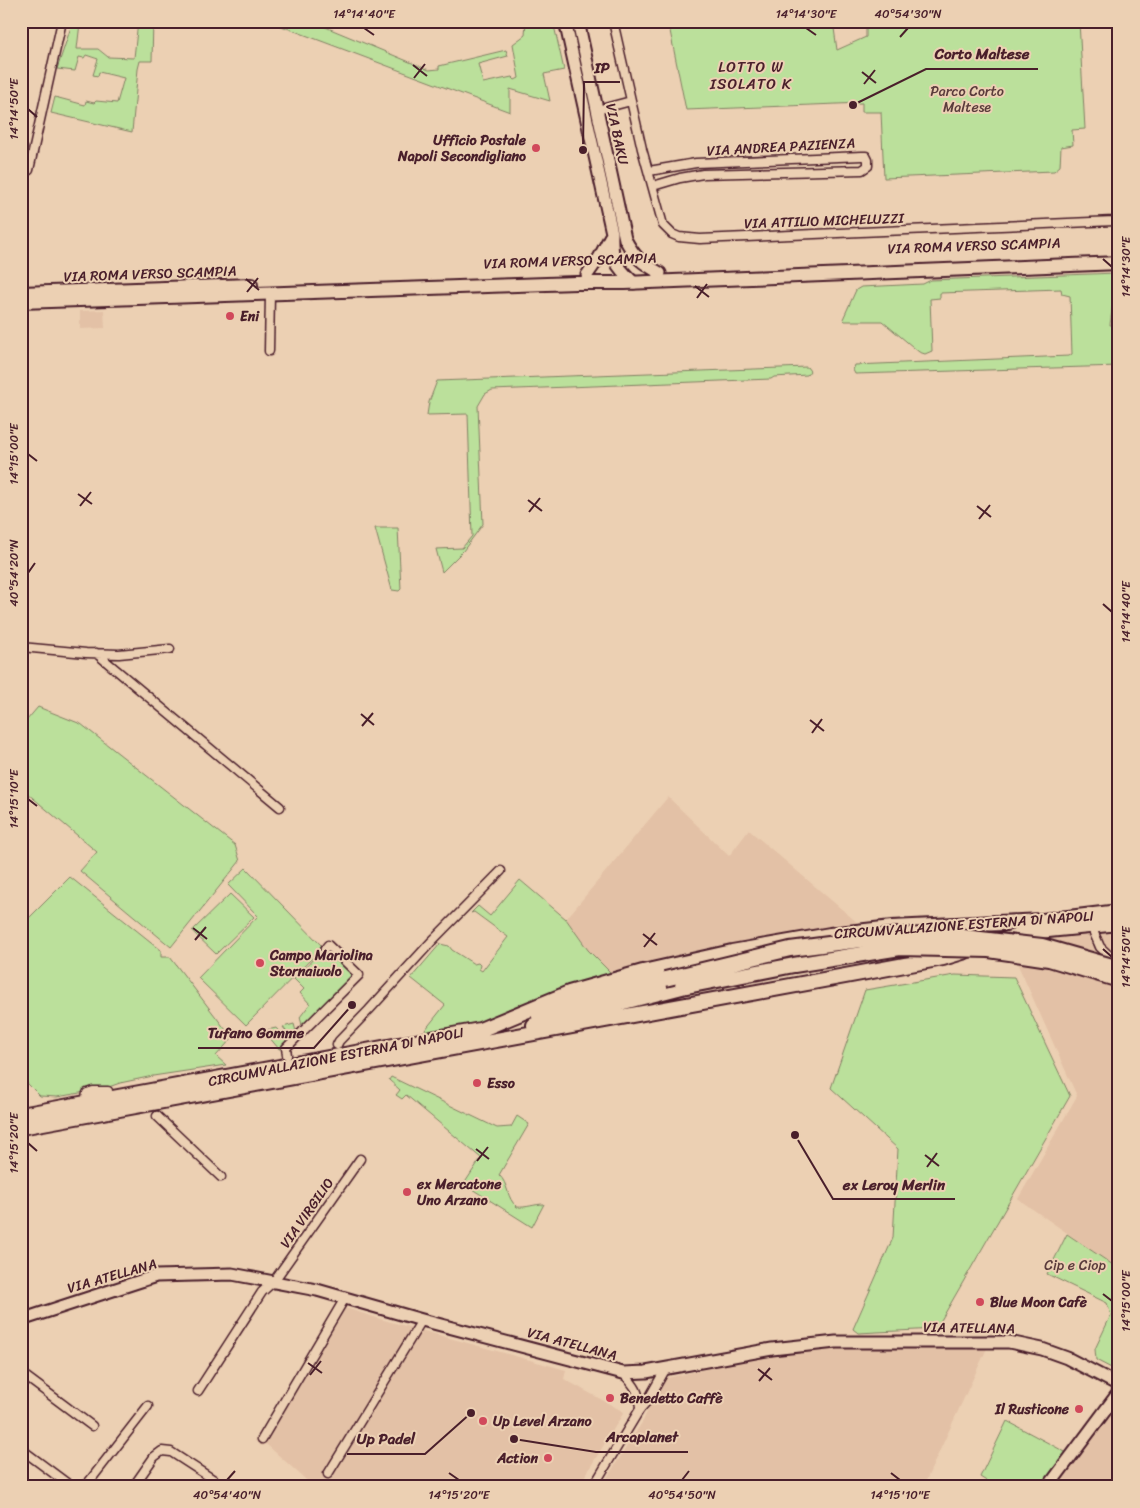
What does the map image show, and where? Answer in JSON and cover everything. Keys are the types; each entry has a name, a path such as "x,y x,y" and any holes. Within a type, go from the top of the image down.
{"highway":[{"name":"CIRCUMVALLAZIONE ESTERNA DI NAPOLI","path":"21,1114 480,1030 569,993 643,972 732,952 830,935 892,928 1043,921 1119,912"},
{"name":"CIRCUMVALLAZIONE ESTERNA DI NAPOLI","path":"21,1127 943,958 1038,931 1119,923"},
{"path":"480,1030 665,979 790,950 899,935 955,936 1042,946 1119,967"},
{"path":"446,1048 682,987 794,965 900,948 998,951 1049,959 1119,980"}],"main road":[{"name":"VIA BAKU","path":"571,22 597,110 622,228 632,251 643,264 660,273"},
{"name":"VIA BAKU","path":"571,22 612,233 611,250 615,262 626,281"},
{"path":"587,275 599,258 612,233"},
{"path":"626,281 632,263 632,251"},
{"name":"VIA ROMA VERSO SCAMPIA","path":"21,302 587,275 626,281 660,273 1119,255"},
{"name":"VIA ROMA VERSO SCAMPIA","path":"21,293 567,283 1119,263"},
{"name":"VIA ATELLANA","path":"21,1320 156,1276 232,1274 274,1281 345,1298 623,1373 665,1370 772,1349 836,1342 1009,1342 1042,1349 1067,1358 1119,1385"},
{"path":"1048,1487 1119,1392"}],"street":[{"path":"29,170 62,21"},
{"name":"VIA ATTILIO MICHELUZZI","path":"613,21 631,101 663,225 672,234 688,239 1104,222 1119,219"},
{"path":"597,110 631,101"},
{"name":"VIA ANDREA PAZIENZA","path":"649,171 696,163 862,156 866,156 868,160 868,166 862,170 703,174 653,186"},
{"path":"269,351 270,289"},
{"path":"21,647 119,654 170,649"},
{"path":"96,653 280,807"},
{"path":"337,1045 432,941 501,871"},
{"path":"1092,926 1100,947 1119,967"},
{"path":"287,1055 286,1048 358,974 328,945 325,949"},
{"path":"85,1103 87,1094 93,1091 108,1091"},
{"path":"156,1116 221,1177"},
{"name":"VIA VIRGILIO","path":"198,1391 262,1292 274,1281 360,1160"},
{"path":"262,1439 345,1298"},
{"path":"328,1474 422,1320"},
{"path":"593,1487 665,1370"},
{"path":"21,1373 92,1426"},
{"path":"623,1373 637,1389 640,1409"},
{"path":"85,1487 148,1406"},
{"path":"21,1449 72,1487"},
{"path":"133,1487 154,1457 162,1451 171,1452 225,1487"}],"shaded area":[{"path":"104,310 105,328 80,329 80,311"},
{"path":"668,797 729,856 749,830 859,924 826,927 729,944 614,976 588,950 566,919"},
{"path":"1119,930 1119,1269 1018,1199 1077,1096 1018,965 1055,937"},
{"path":"336,1305 380,1319 566,1370 564,1379 624,1412 578,1487 314,1487 266,1444 262,1446 255,1441"},
{"path":"988,1346 923,1487 601,1487 643,1421 660,1383 667,1378 772,1354 833,1347"},
{"path":"1119,1399 1119,1487 1053,1487"}],"green space":[{"path":"73,21 104,21 103,25 80,23 77,49 98,49 108,57 134,58 138,21 153,21 152,61 140,61 132,132 51,113 55,97 85,105 86,101 117,103 124,78 99,72 98,76 93,75 98,59 86,55 84,58 79,57 75,71 57,69"},
{"path":"268,21 311,21 429,70 439,69 439,66 506,50 508,56 478,64 483,83 512,77 515,80 519,78 513,44 525,35 526,21 548,21 555,30 564,70 544,74 550,101 510,89 510,112"},
{"name":"Parco Corto Maltese","path":"668,21 833,21 837,50 866,37 866,27 1016,21 1079,21 1085,129 1072,130 1073,145 1061,147 1060,166 1054,171 884,178 881,112 862,112 862,103 686,110"},
{"path":"1117,273 1110,325 1119,325 1119,366 855,374 853,370 855,365 1069,356 1072,354 1070,296 1062,294 1061,289 940,293 940,298 930,299 932,351 925,354 919,352 882,321 845,321 843,319 856,290 861,287 923,284 931,280"},
{"path":"807,367 810,371 807,375 774,377 771,379 492,390 485,394 478,406 483,524 463,551 442,572 436,549 462,548 472,536 468,414 427,415 429,402 437,381"},
{"path":"375,528 398,528 401,589 399,591 392,590"},
{"path":"38,707 81,724 235,845 240,861 171,947 80,871 97,852 21,788 21,727"},
{"name":"Campo Mariolina Stornaiuolo","path":"246,868 323,947 246,1025 198,978 258,916 228,885"},
{"path":"70,877 161,950 161,957 170,957 232,1038 216,1056 226,1065 153,1076 120,1083 103,1089 57,1097 40,1096 21,1077 21,926"},
{"path":"520,880 566,919 588,950 614,976 474,1025 425,1035 425,1030 445,1005 411,978 440,944 449,946 474,964 478,963 480,965 479,969 482,971 508,937 474,912 471,913 478,906 490,916"},
{"path":"230,894 254,917 216,954 192,931"},
{"path":"329,947 354,975 303,1029 300,1017 310,1004 300,993 304,989 294,979 320,952 323,954"},
{"path":"955,975 1014,977 1070,1096 936,1329 858,1333 853,1329 893,1238 898,1149 831,1088 865,990"},
{"path":"294,1024 297,1035 284,1048 279,1049 268,1036 267,1030 276,1028 286,1040 290,1037 283,1027"},
{"path":"391,1077 497,1128 511,1127 517,1116 529,1124 499,1175 513,1203 517,1207 544,1204 532,1227 464,1184 481,1158 406,1095 402,1099 396,1095 400,1090 389,1080"},
{"name":"Cip e Ciop","path":"1067,1234 1119,1269 1119,1372 1096,1360 1095,1349 1111,1315 1107,1303 1047,1274"},
{"path":"1007,1421 1067,1453 1042,1487 996,1487 980,1477"}],"place":[{"name":"Corto Maltese","path":"853,105"},
{"name":"Ufficio Postale Napoli Secondigliano","path":"536,148"},
{"name":"IP","path":"583,150"},
{"name":"Eni","path":"230,316"},
{"name":"Campo Mariolina Stornaiuolo","path":"260,963"},
{"name":"Tufano Gomme","path":"352,1005"},
{"name":"Esso","path":"477,1083"},
{"name":"ex Leroy Merlin","path":"795,1135"},
{"name":"ex Mercatone Uno Arzano","path":"407,1192"},
{"name":"Blue Moon Cafè","path":"980,1302"},
{"name":"Benedetto Caffè","path":"610,1398"},
{"name":"Il Rusticone","path":"1079,1409"},
{"name":"Up Padel","path":"471,1413"},
{"name":"Up Level Arzano","path":"483,1421"},
{"name":"Arcaplanet","path":"514,1439"},
{"name":"Action","path":"548,1458"}],"district":[{"name":"LOTTO W ISOLATO K","path":"751,76"}]}
